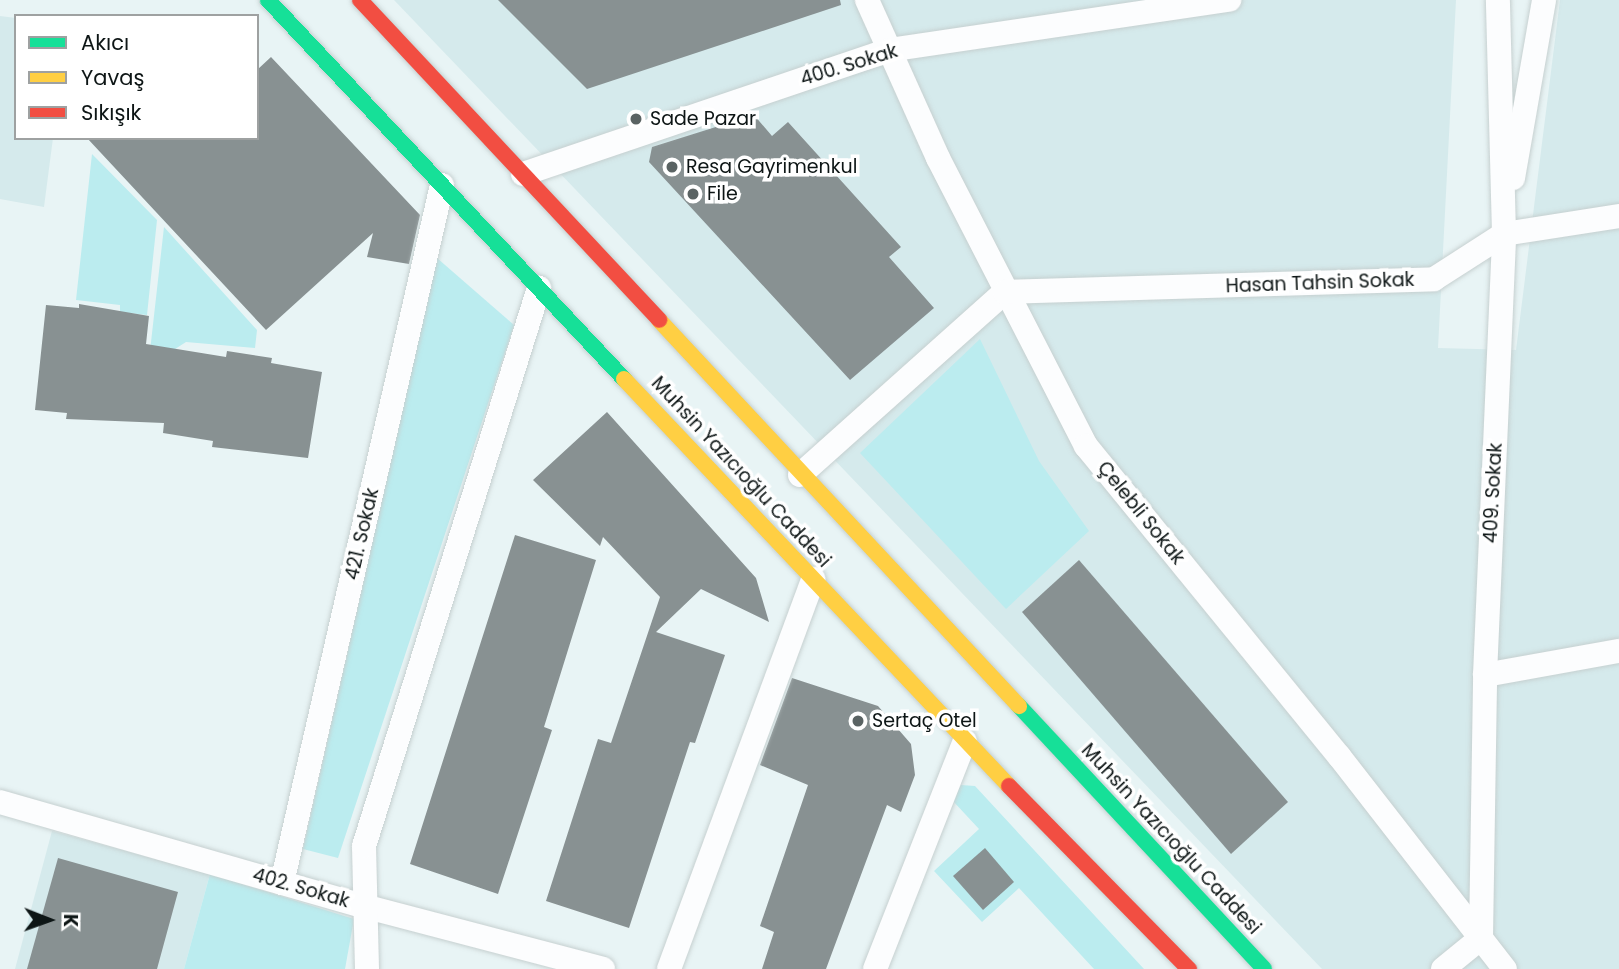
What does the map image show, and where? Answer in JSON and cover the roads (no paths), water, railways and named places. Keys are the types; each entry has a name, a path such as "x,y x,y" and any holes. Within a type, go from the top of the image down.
{"main road":[{"name":"Muhsin Yazıcıoğlu Caddesi","path":"268,0 965,741 1189,969"},
{"name":"Muhsin Yazıcıoğlu Caddesi","path":"360,0 800,475 1264,969"}],"street":[{"name":"Çelebli Sokak","path":"867,0 1006,292 1086,446 1339,755 1505,969"},
{"name":"400. Sokak","path":"523,174 889,50 1229,0"},
{"name":"409. Sokak","path":"1481,938 1485,676 1504,234 1498,0"},
{"path":"1504,234 1544,0"},
{"name":"421. Sokak","path":"282,883 442,185"},
{"name":"Hasan Tahsin Sokak","path":"1006,292 1434,279 1504,234 1619,216"},
{"path":"367,969 364,846 539,288"},
{"path":"800,475 1006,292"},
{"path":"669,969 813,579"},
{"path":"1485,676 1619,651"},
{"path":"875,969 965,741"},
{"name":"402. Sokak","path":"0,802 367,907 603,969"},
{"path":"1443,969 1481,938"}],"place":[{"name":"Sade Pazar","path":"636,119"},
{"name":"Resa Gayrimenkul","path":"672,167"},
{"name":"File","path":"693,194"},
{"name":"Sertaç Otel","path":"858,721"}]}
